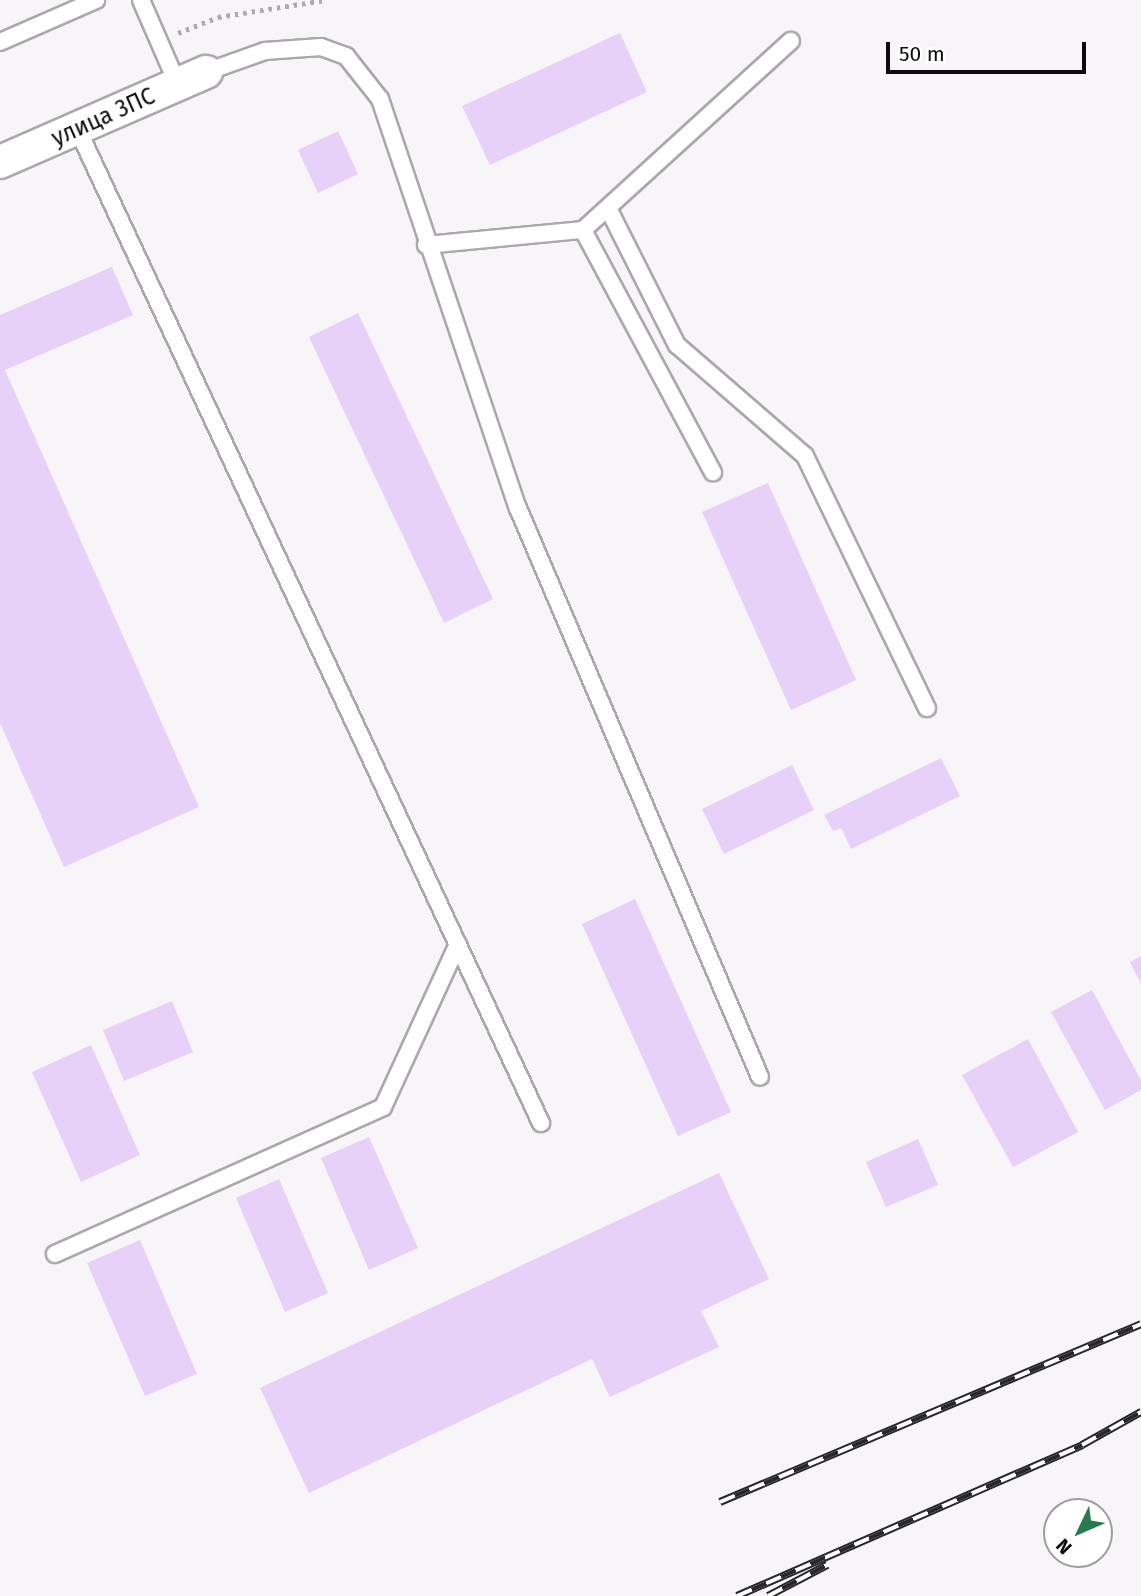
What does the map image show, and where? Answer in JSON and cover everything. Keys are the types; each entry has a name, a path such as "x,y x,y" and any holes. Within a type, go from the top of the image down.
{"street":[{"name":"улица 3ПС","path":"0,162 192,78"}],"lane":[{"path":"0,42 96,0"},
{"path":"141,0 158,42 192,78 299,44 346,56 380,99 426,245 518,508 760,1077"},
{"path":"426,245 583,230 791,41"},
{"path":"77,128 541,1123"},
{"path":"608,208 677,345 804,456 927,708"},
{"path":"583,230 713,472"},
{"path":"55,1254 383,1107 458,944"}],"path":[{"path":"158,42 218,17 325,0"}],"building":[{"path":"620,33 647,92 490,165 462,106"},
{"path":"338,131 358,174 318,193 298,150"},
{"path":"112,267 133,315 5,370 199,807 64,867 0,723 0,315"},
{"path":"358,313 493,599 444,623 309,337"},
{"path":"768,483 856,680 791,710 702,512"},
{"path":"941,758 960,796 851,849 841,828 833,831 824,815"},
{"path":"792,765 814,810 724,854 702,809"},
{"path":"635,899 731,1112 678,1136 582,924"},
{"path":"1141,956 1141,984 1130,962"},
{"path":"1092,990 1141,1080 1141,1090 1105,1110 1051,1012"},
{"path":"172,1001 193,1052 124,1081 103,1030"},
{"path":"1028,1039 1078,1132 1013,1167 962,1075"},
{"path":"91,1045 140,1155 81,1182 32,1072"},
{"path":"369,1137 418,1248 369,1270 321,1158"},
{"path":"918,1139 938,1185 886,1207 866,1162"},
{"path":"719,1173 769,1279 701,1311 719,1347 610,1397 592,1359 309,1493 260,1388"},
{"path":"279,1179 328,1293 285,1312 236,1198"},
{"path":"140,1240 197,1374 145,1396 87,1263"}],"railway":[{"path":"720,1502 1141,1324"},
{"path":"737,1596 1082,1445 1141,1412"},
{"path":"768,1596 827,1565"}]}
